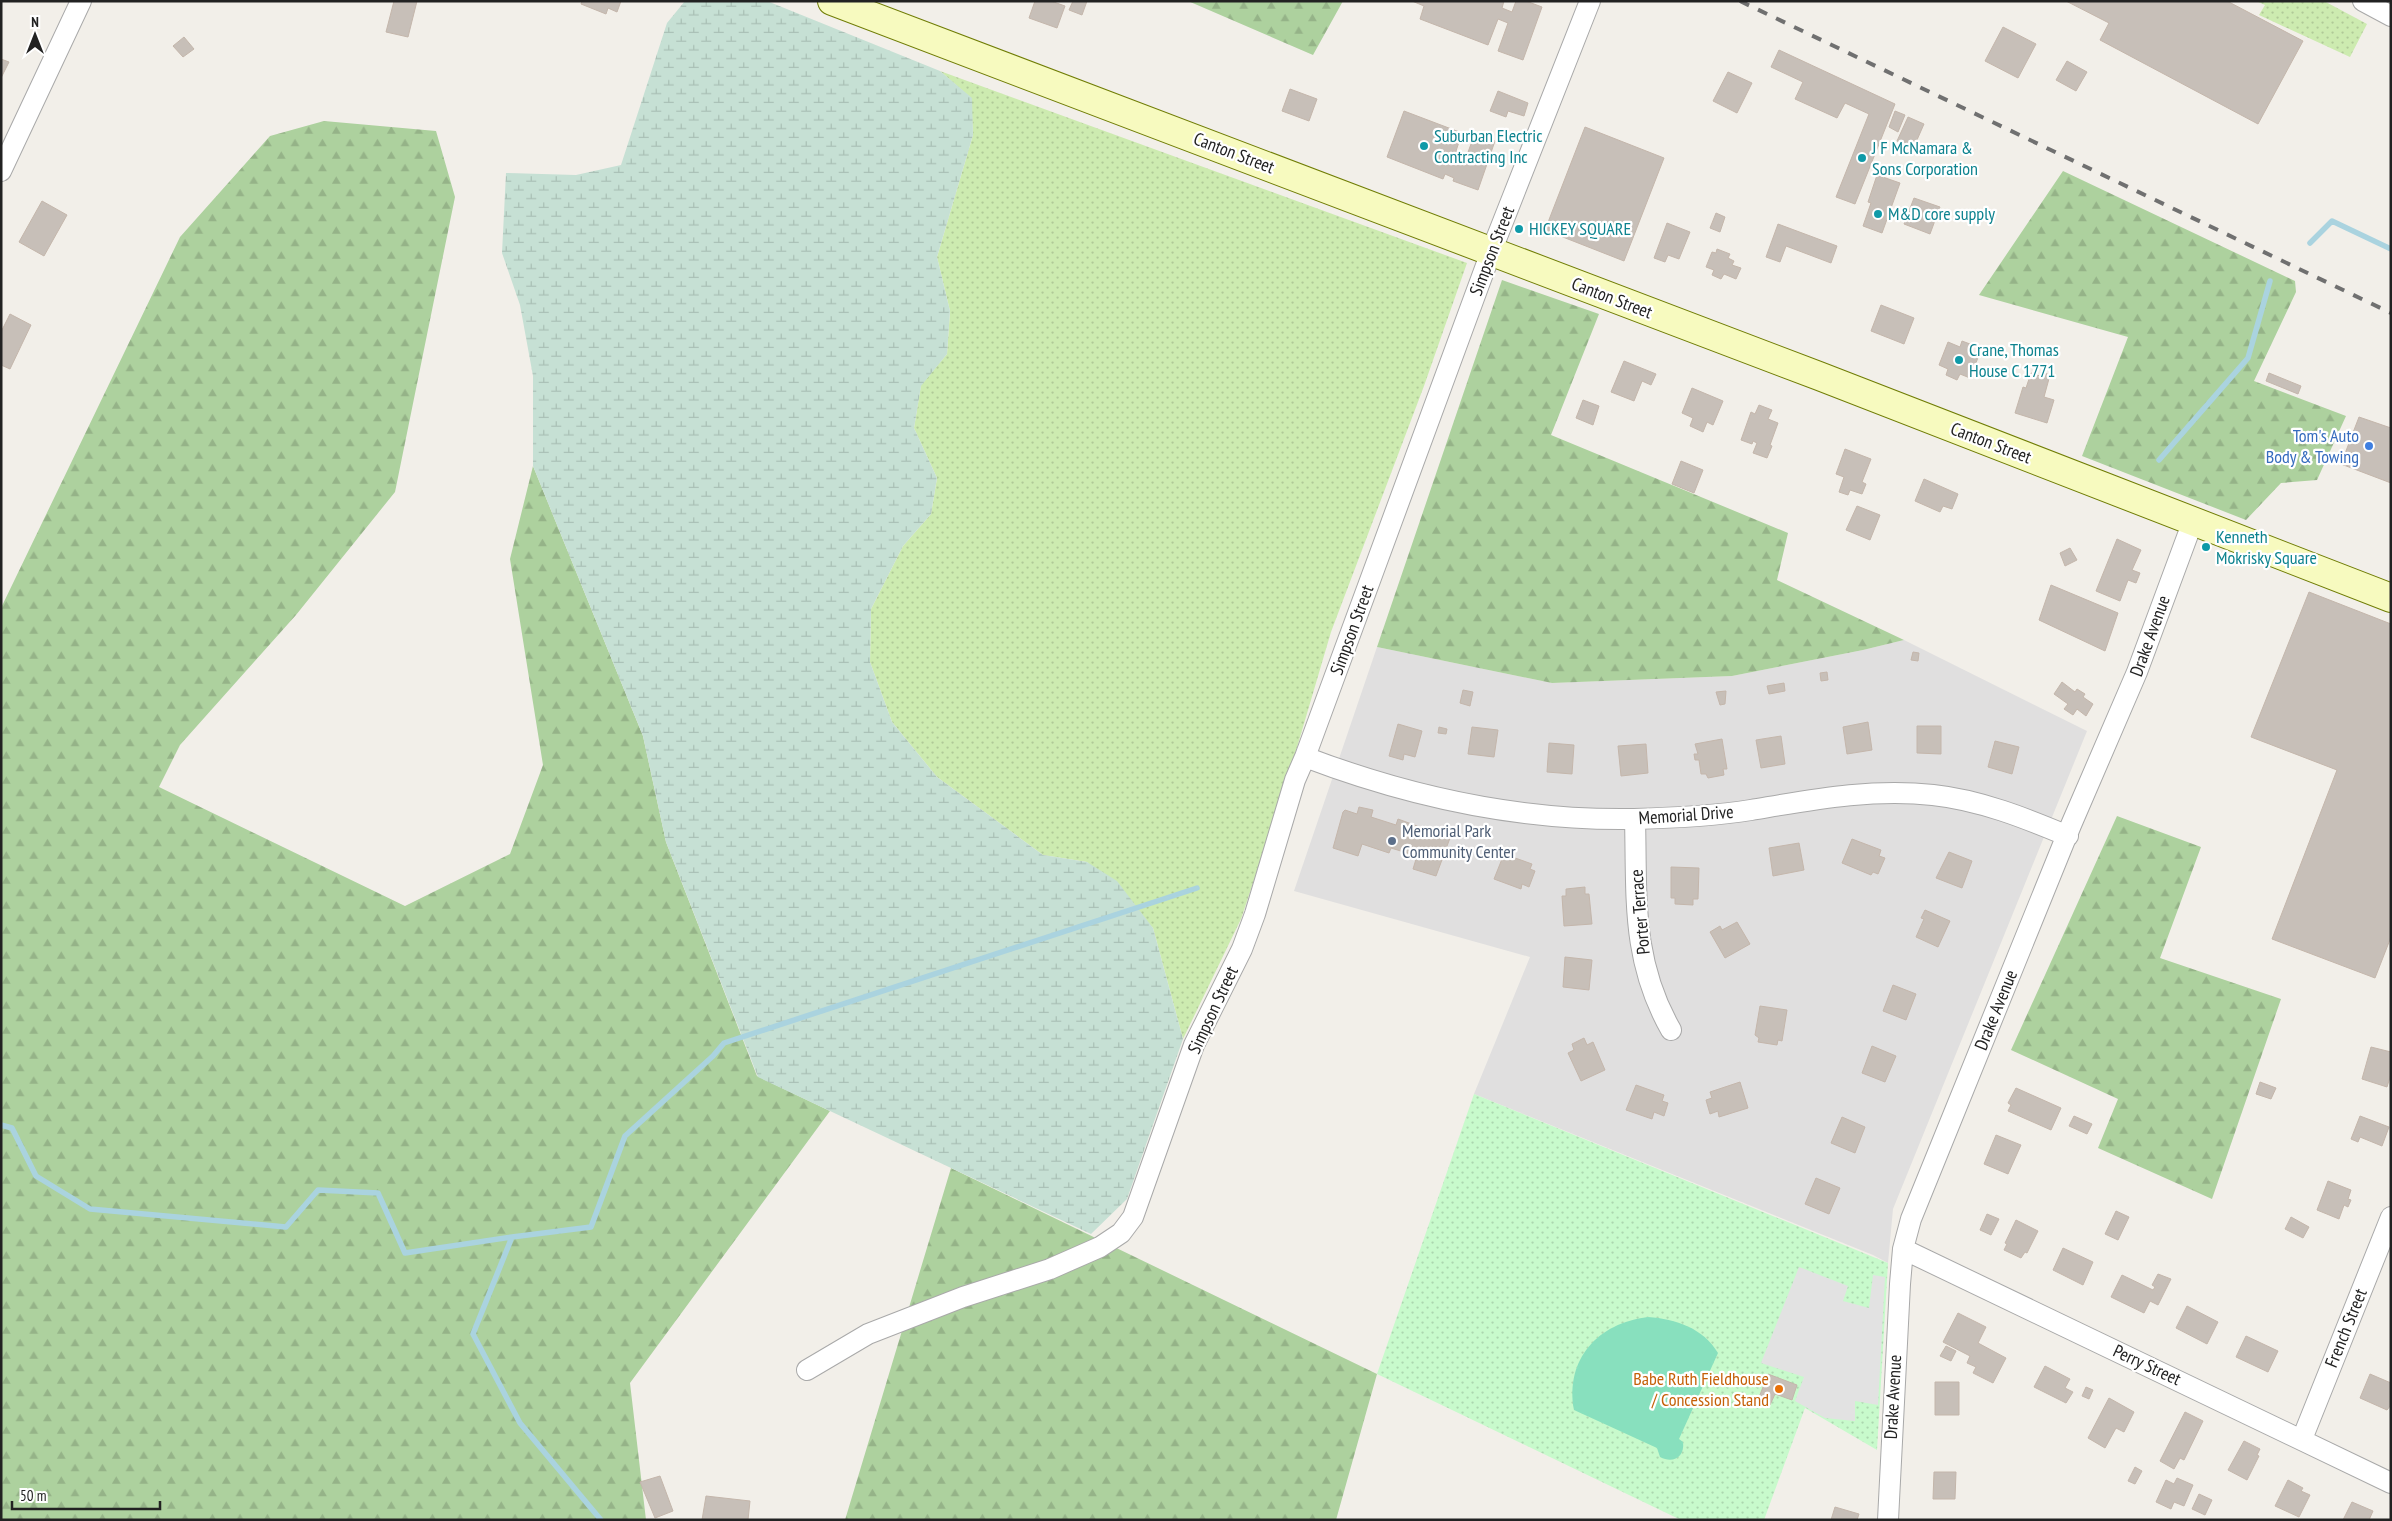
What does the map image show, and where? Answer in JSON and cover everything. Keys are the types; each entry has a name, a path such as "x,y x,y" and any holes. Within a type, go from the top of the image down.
{"main road":[{"name":"Canton Street","path":"832,1 1801,369 2391,598"}],"street":[{"path":"1,171 81,1"},
{"name":"Simpson Street","path":"807,1370 868,1334 963,1298 1050,1269 1100,1247 1122,1234 1139,1205 1194,1045 1242,949 1255,914 1295,780 1491,252 1590,1"},
{"path":"2363,1 2391,16"},
{"name":"Drake Avenue","path":"1888,1520 1897,1321 1903,1249 1920,1196 2137,672 2193,521"},
{"name":"Memorial Drive","path":"1305,756 1416,793 1477,806 1551,816 1635,819 1749,810 1844,796 1910,794 1957,799 1992,808 2068,836"},
{"name":"Porter Terrace","path":"1635,819 1640,950 1650,984 1671,1030"},
{"name":"French Street","path":"2302,1439 2391,1217"},
{"name":"Perry Street","path":"1903,1249 2391,1483"}],"shaded area":[{"path":"1904,640 2087,731 1893,1209 1888,1263 1873,1255 1474,1094 1530,957 1294,891 1377,647 1552,683 1732,676"},
{"path":"1799,1267 1848,1286 1843,1301 1869,1308 1873,1275 1885,1277 1878,1405 1855,1401 1855,1421 1825,1418 1795,1401 1804,1377 1761,1363"}],"green space":[{"path":"685,1 767,1 940,71 972,98 973,135 937,257 950,311 947,354 921,386 914,428 937,478 931,514 903,546 871,609 870,662 892,722 937,777 1043,855 1087,862 1117,881 1153,928 1183,1039 1127,1199 1091,1234 758,1077 666,842 643,736 533,466 533,376 520,305 502,253 506,173 576,175 621,165 667,23"},
{"path":"1188,1 1343,1 1313,55"},
{"path":"2256,1 2324,1 2367,24 2350,57 2259,15 2265,5"},
{"path":"940,71 1467,263 1424,386 1331,632 1288,778 1241,919 1183,1039 1153,928 1087,862 1043,855 937,777 892,722 870,662 871,609 903,546 931,514 937,478 914,428 921,385 947,354 950,311 937,257 973,135 971,98"},
{"path":"324,121 436,131 455,197 395,492 296,615 180,745 159,787 405,906 510,854 543,765 510,559 533,466 643,736 666,842 757,1076 830,1111 630,1383 646,1520 1,1520 1,608 180,237 270,136"},
{"path":"2063,171 2295,281 2296,292 2254,381 2346,416 2317,480 2281,483 2246,520 2082,456 2128,337 1979,295"},
{"path":"1502,280 1599,314 1551,435 1788,533 1777,580 1904,640 1732,676 1552,683 1377,647"},
{"path":"2117,816 2201,847 2160,958 2281,999 2212,1199 2098,1148 2118,1099 2011,1050"},
{"path":"1474,1094 1888,1263 1877,1450 1805,1408 1764,1520 1681,1520 1377,1374"},
{"path":"951,1168 1377,1374 1336,1520 845,1520"},
{"path":"1648,1317 1669,1320 1688,1326 1705,1337 1718,1353 1679,1439 1683,1442 1682,1452 1677,1458 1669,1460 1660,1457 1657,1448 1574,1410 1573,1392 1575,1375 1580,1360 1589,1347 1600,1336 1614,1327"}],"building":[{"path":"394,1 417,1 408,37 386,32"},
{"path":"582,1 621,1 617,12 608,8 606,14 581,4"},
{"path":"1035,1 1051,1 1065,6 1057,28 1029,18"},
{"path":"1073,1 1087,1 1082,15 1069,10"},
{"path":"1412,1 1504,1 1502,8 1512,12 1516,1 1526,1 1542,7 1523,60 1498,51 1508,23 1498,19 1488,45 1420,19 1424,6"},
{"path":"2066,1 2227,1 2303,41 2258,124 2100,40 2109,23"},
{"path":"2003,27 2036,44 2018,78 1985,61"},
{"path":"184,37 194,49 183,57 173,46"},
{"name":"J F McNamara & Sons Corporation","path":"1779,50 1895,104 1855,204 1836,197 1869,114 1845,103 1837,118 1795,99 1803,82 1771,67"},
{"path":"1,59 9,62 1,78"},
{"path":"2067,61 2087,72 2076,91 2056,80"},
{"path":"1728,72 1752,83 1737,113 1713,101"},
{"path":"1290,89 1317,99 1309,121 1282,111"},
{"path":"1498,91 1528,103 1524,116 1508,111 1506,117 1490,111"},
{"name":"Suburban Electric Contracting Inc","path":"1404,111 1462,133 1456,151 1467,155 1475,133 1495,141 1478,190 1453,181 1454,178 1445,174 1443,179 1387,157"},
{"path":"1895,111 1905,115 1898,132 1889,127"},
{"path":"1908,117 1924,124 1913,149 1897,141"},
{"path":"1585,127 1664,158 1624,261 1545,230"},
{"name":"M&D core supply","path":"1877,175 1900,183 1882,233 1863,226 1871,203 1868,202"},
{"path":"1914,198 1940,207 1930,234 1904,224"},
{"path":"42,201 67,215 44,256 19,242"},
{"path":"1716,213 1725,217 1720,232 1710,228"},
{"path":"1667,223 1690,232 1679,259 1668,255 1665,262 1654,258"},
{"path":"1778,224 1837,246 1831,263 1786,246 1780,262 1766,257"},
{"path":"1717,249 1730,254 1728,258 1734,261 1732,265 1741,268 1736,279 1724,274 1721,279 1712,275 1714,270 1706,267 1712,252 1716,253"},
{"path":"1881,305 1914,318 1904,344 1871,331"},
{"path":"10,314 31,325 10,369 1,365 1,332"},
{"name":"Crane, Thomas House C 1771","path":"1962,341 1970,344 1967,350 1979,355 1970,378 1960,374 1957,380 1946,375 1948,369 1939,365 1948,342 1960,347"},
{"path":"1624,361 1656,374 1651,385 1642,381 1634,401 1611,392"},
{"path":"2041,372 2050,375 2044,397 2054,400 2047,423 2015,413 2023,387 2026,388 2031,373 2040,376"},
{"path":"2269,373 2301,386 2298,394 2266,381"},
{"path":"1692,388 1723,401 1713,425 1707,422 1703,432 1690,426 1693,418 1682,413"},
{"path":"1583,400 1599,406 1593,425 1576,418"},
{"path":"1759,405 1772,410 1768,419 1778,423 1767,458 1753,453 1757,443 1753,441 1752,444 1741,440 1751,412 1755,414"},
{"name":"Tom's Auto Body & Towing","path":"2359,417 2391,428 2391,483 2341,464"},
{"path":"1845,449 1871,459 1862,482 1866,484 1862,494 1850,490 1848,495 1839,492 1844,477 1836,474"},
{"path":"1681,461 1703,470 1694,493 1672,484"},
{"path":"1924,479 1958,494 1952,509 1943,506 1940,512 1915,501"},
{"path":"1857,506 1880,515 1870,540 1846,530"},
{"path":"2117,539 2141,550 2132,570 2140,573 2136,583 2128,580 2120,601 2096,591"},
{"path":"2070,548 2077,560 2065,566 2060,553"},
{"path":"2051,585 2118,613 2105,651 2039,620"},
{"path":"2309,592 2391,624 2391,937 2375,978 2272,939 2337,770 2251,737"},
{"path":"1913,652 1919,653 1918,661 1911,660"},
{"path":"1827,672 1828,680 1821,681 1820,673"},
{"path":"2062,682 2075,692 2077,689 2085,694 2083,697 2093,704 2086,716 2077,709 2073,715 2064,709 2068,704 2054,694"},
{"path":"1784,683 1785,691 1769,694 1767,686"},
{"path":"1463,690 1473,692 1470,706 1460,703"},
{"path":"1726,691 1725,704 1720,705 1716,692"},
{"path":"1868,722 1872,750 1847,754 1843,727"},
{"path":"1398,724 1422,731 1415,757 1404,754 1403,760 1389,756"},
{"path":"1917,726 1941,726 1941,754 1917,753"},
{"path":"1439,727 1447,729 1446,734 1438,733"},
{"path":"1472,727 1498,730 1494,757 1468,754"},
{"path":"1781,736 1785,764 1761,768 1756,740"},
{"path":"1722,739 1727,769 1723,769 1724,775 1708,778 1706,774 1701,774 1699,760 1695,760 1694,754 1698,754 1695,744"},
{"path":"1995,741 2019,747 2012,774 1988,767"},
{"path":"1549,743 1574,745 1572,774 1547,772"},
{"path":"1646,744 1648,773 1621,776 1618,746"},
{"name":"Memorial Park Community Center","path":"1359,807 1373,810 1371,817 1396,825 1398,819 1450,838 1436,876 1413,869 1417,856 1391,848 1389,853 1362,844 1358,856 1333,848 1343,812 1345,810 1357,814"},
{"path":"1852,839 1881,850 1879,856 1885,858 1878,874 1873,872 1871,875 1842,863"},
{"path":"1799,843 1804,870 1773,876 1769,848"},
{"path":"1949,852 1972,861 1962,888 1936,878"},
{"path":"1504,854 1532,864 1530,869 1535,871 1529,887 1522,884 1521,889 1494,879"},
{"path":"1671,867 1699,868 1698,899 1693,899 1693,905 1675,904 1675,898 1671,898"},
{"path":"1585,887 1585,894 1589,894 1592,924 1564,926 1562,896 1566,896 1566,889"},
{"path":"1925,910 1950,921 1938,947 1916,937 1924,919 1921,918"},
{"path":"1737,922 1750,944 1725,958 1710,932 1720,926 1722,930"},
{"path":"1565,957 1592,960 1589,990 1563,987"},
{"path":"1893,985 1916,994 1906,1020 1883,1011"},
{"path":"1760,1006 1787,1010 1782,1041 1778,1040 1777,1045 1758,1042 1759,1038 1755,1035"},
{"path":"1584,1038 1587,1045 1593,1042 1605,1070 1581,1081 1568,1053 1574,1050 1572,1044"},
{"path":"1872,1046 1896,1056 1885,1082 1862,1073"},
{"path":"2371,1047 2391,1052 2391,1074 2387,1087 2362,1079"},
{"path":"1740,1082 1748,1108 1719,1117 1718,1111 1710,1114 1706,1100 1712,1098 1710,1092"},
{"path":"2260,1082 2276,1088 2271,1099 2256,1094"},
{"path":"1636,1085 1664,1095 1662,1101 1668,1103 1664,1116 1654,1112 1652,1119 1626,1110"},
{"path":"2016,1088 2061,1108 2051,1130 2008,1111 2011,1105 2008,1103"},
{"path":"2074,1116 2092,1124 2087,1134 2069,1126"},
{"path":"2360,1116 2389,1127 2382,1146 2360,1137 2358,1142 2351,1139"},
{"path":"1842,1117 1865,1127 1855,1153 1831,1143"},
{"path":"1996,1135 2021,1145 2008,1174 1984,1164"},
{"path":"1816,1178 1840,1188 1829,1214 1805,1204"},
{"path":"2328,1181 2351,1190 2348,1199 2351,1200 2348,1207 2344,1205 2339,1219 2317,1210"},
{"path":"2116,1211 2129,1217 2118,1240 2105,1234"},
{"path":"1987,1214 1999,1219 1991,1235 1980,1230"},
{"path":"2291,1217 2309,1227 2303,1238 2285,1229"},
{"path":"2016,1220 2038,1231 2027,1253 2025,1252 2021,1258 2004,1250 2007,1244 2005,1243"},
{"path":"2063,1248 2093,1262 2083,1285 2053,1270"},
{"path":"2158,1274 2171,1279 2158,1305 2150,1301 2144,1313 2111,1297 2122,1275 2153,1290 2155,1287 2152,1285"},
{"path":"2187,1306 2218,1322 2207,1344 2176,1328"},
{"path":"1958,1313 1986,1327 1978,1343 2006,1358 1993,1383 1973,1373 1976,1367 1967,1363 1970,1356 1943,1342"},
{"path":"2246,1336 2278,1351 2268,1372 2236,1357"},
{"path":"1946,1346 1956,1351 1951,1361 1940,1356"},
{"path":"2045,1366 2070,1379 2065,1388 2073,1392 2066,1403 2034,1387"},
{"name":"Babe Ruth Fieldhouse / Concession Stand","path":"1768,1374 1797,1385 1792,1400 1775,1394 1770,1405 1758,1400"},
{"path":"2370,1374 2391,1383 2391,1405 2387,1410 2360,1398"},
{"path":"1935,1382 1959,1382 1959,1415 1935,1415"},
{"path":"2086,1387 2093,1390 2089,1399 2082,1396"},
{"path":"2109,1398 2134,1412 2124,1432 2116,1428 2105,1448 2088,1438"},
{"path":"2185,1412 2203,1421 2184,1460 2180,1458 2174,1469 2160,1461"},
{"path":"2244,1441 2260,1449 2257,1455 2259,1456 2247,1480 2228,1470"},
{"path":"2135,1467 2142,1471 2135,1484 2128,1481"},
{"path":"1934,1472 1956,1472 1955,1499 1933,1499"},
{"path":"660,1476 673,1511 655,1518 640,1482"},
{"path":"2177,1478 2193,1485 2184,1506 2174,1502 2171,1509 2156,1502 2166,1480 2174,1484"},
{"path":"2288,1480 2303,1488 2301,1491 2310,1495 2299,1517 2275,1506"},
{"path":"2199,1494 2212,1500 2205,1515 2192,1509"},
{"path":"706,1496 750,1501 748,1520 702,1520"},
{"path":"2352,1502 2373,1511 2369,1520 2343,1520"},
{"path":"1835,1507 1859,1514 1857,1520 1831,1520"}],"waterway":[{"path":"2310,243 2332,221 2391,249"},
{"path":"2159,460 2248,358 2270,281"},
{"path":"512,1237 591,1227 625,1136 713,1056 724,1043 1197,888"},
{"path":"1,1125 12,1128 36,1176 90,1209 286,1227 318,1190 378,1193 405,1253 512,1237 473,1334 520,1423 601,1520"}],"railway":[{"path":"1740,1 2391,313"}],"place":[{"name":"Suburban Electric Contracting Inc","path":"1424,146"},
{"name":"J F McNamara & Sons Corporation","path":"1862,158"},
{"name":"M&D core supply","path":"1878,214"},
{"name":"HICKEY SQUARE","path":"1519,229"},
{"name":"Crane, Thomas House C 1771","path":"1959,360"},
{"name":"Tom's Auto Body & Towing","path":"2369,446"},
{"name":"Kenneth Mokrisky Square","path":"2206,547"},
{"name":"Memorial Park Community Center","path":"1392,841"},
{"name":"Babe Ruth Fieldhouse / Concession Stand","path":"1779,1389"}]}
